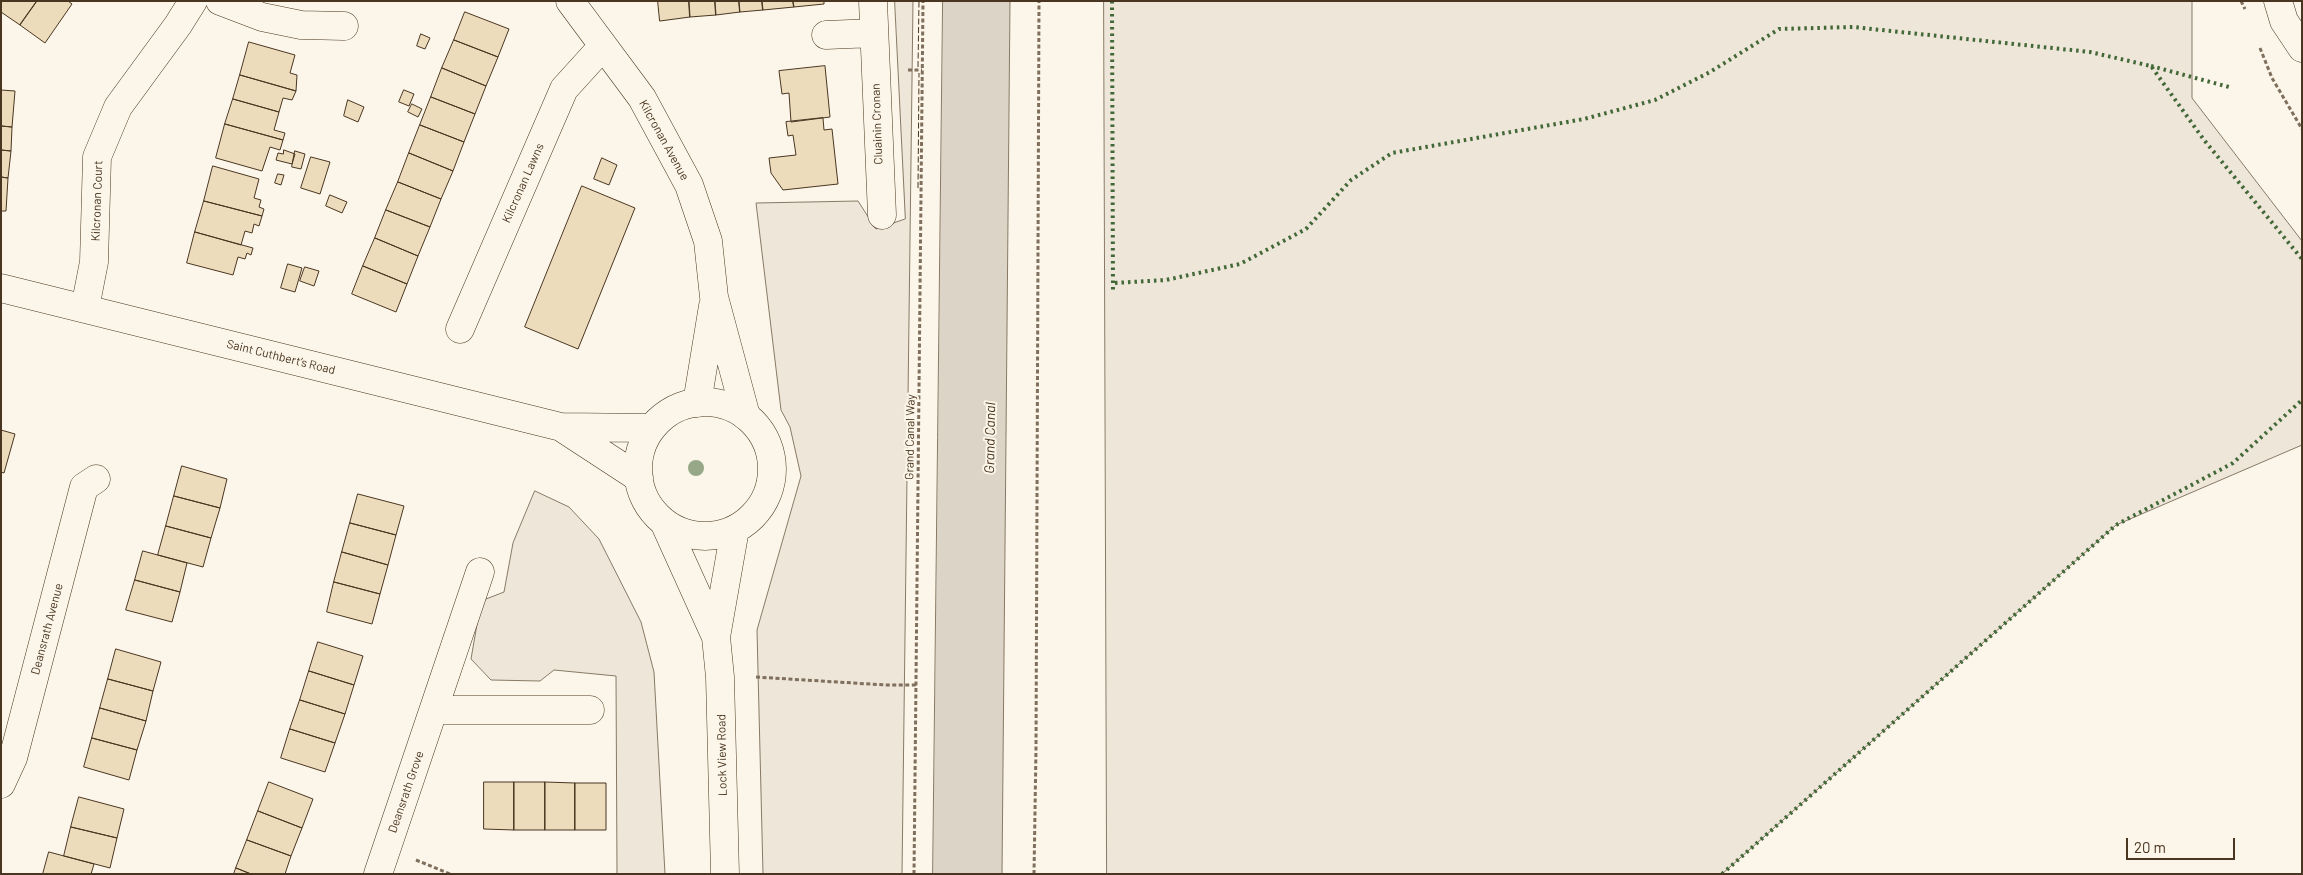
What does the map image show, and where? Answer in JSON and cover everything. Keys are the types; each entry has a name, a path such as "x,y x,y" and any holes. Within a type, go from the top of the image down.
{"street":[{"name":"Kilcronan Court","path":"85,308 94,262 97,157 118,107 178,26 192,1"},
{"path":"220,1 262,18 301,25 344,26"},
{"name":"Kilcronan Avenue","path":"570,1 642,98 689,184 708,241 714,297 746,416"},
{"name":"Cluainin Cronan","path":"873,1 882,215"},
{"path":"2278,1 2284,21 2302,48"},
{"path":"826,35 874,33"},
{"name":"Kilcronan Lawns","path":"460,329 564,89 603,46"},
{"name":"Saint Cuthbert’s Road","path":"1,288 561,428 652,428"},
{"name":"Kilcronan Avenue","path":"697,403 714,297"},
{"path":"714,402 731,407 746,416 762,432 771,453 772,475 766,497 754,516 736,529 714,535 696,536 679,531 664,522 652,510 644,495 639,478 641,452 652,428 665,416 680,407 697,403 714,402"},
{"name":"Saint Cuthbert’s Road","path":"561,428 639,478"},
{"name":"Deansrath Avenue","path":"1,784 13,758 84,487 96,479"},
{"name":"Lock View Road","path":"664,522 716,637"},
{"name":"Lock View Road","path":"725,874 720,677 716,637 736,529"},
{"name":"Deansrath Grove","path":"378,874 480,572"},
{"path":"434,710 590,710"}],"path":[{"name":"Grand Canal Way","path":"914,874 923,1"},
{"path":"1034,874 1038,1"},
{"path":"2242,1 2248,18"},
{"path":"2258,44 2272,78 2302,129"},
{"path":"756,677 916,685"},
{"path":"415,860 450,874"}],"shaded area":[{"path":"895,1 913,1 902,874 763,874 757,630 801,476 790,427 781,410 756,203 858,201 876,229 905,219"},
{"path":"1104,1 2192,1 2192,98 2302,241 2302,445 2116,525 1722,874 1107,874"},
{"path":"535,491 569,507 599,539 641,622 654,672 665,874 617,874 616,676 554,670 540,681 491,680 471,659 481,601 504,592 513,543"}],"water":[{"name":"Grand Canal","path":"943,1 1010,1 1002,874 933,874"}],"building":[{"path":"1,1 37,1 20,25 1,12"},
{"path":"37,1 68,1 72,4 45,43 20,25"},
{"path":"658,1 689,1 690,17 660,21"},
{"path":"689,1 715,1 716,15 690,17"},
{"path":"715,1 739,1 740,12 716,15"},
{"path":"739,1 762,1 763,10 740,12"},
{"path":"762,1 793,1 794,7 763,10"},
{"path":"793,1 824,1 824,4 794,7"},
{"path":"465,12 509,29 498,57 454,40"},
{"path":"421,34 430,38 425,49 417,46"},
{"path":"454,40 498,57 486,86 442,68"},
{"path":"249,42 295,55 290,73 297,75 296,91 240,75"},
{"path":"825,66 830,117 791,122 789,93 782,94 779,71"},
{"path":"442,68 486,86 475,114 431,97"},
{"path":"240,75 296,91 292,100 283,98 279,112 233,99"},
{"path":"1,90 15,91 12,127 1,126"},
{"path":"404,90 414,94 409,106 399,102"},
{"path":"431,97 475,114 464,142 420,125"},
{"path":"233,99 279,112 274,130 285,133 283,140 225,124"},
{"path":"348,100 364,107 358,122 344,116"},
{"path":"412,104 422,109 418,117 408,112"},
{"path":"823,118 824,130 832,129 838,184 783,190 771,173 769,158 796,155 793,135 788,136 786,122"},
{"path":"225,124 283,140 280,150 270,147 262,171 216,158"},
{"path":"420,125 464,142 453,171 409,153"},
{"path":"1,126 12,127 11,151 1,150"},
{"path":"1,150 11,151 8,178 1,177"},
{"path":"284,150 295,154 292,164 276,160 278,153 283,154"},
{"path":"295,151 305,154 301,169 292,167"},
{"path":"409,153 453,171 441,199 398,182"},
{"path":"311,157 330,162 320,194 301,188"},
{"path":"602,158 617,165 609,185 594,179"},
{"path":"213,166 259,179 254,198 261,200 259,207 264,209 262,216 204,201"},
{"path":"278,174 284,175 281,185 275,183"},
{"path":"1,177 8,178 6,211 1,211"},
{"path":"398,182 441,199 430,227 386,210"},
{"path":"582,186 635,208 578,349 525,327"},
{"path":"330,195 347,202 342,213 326,206"},
{"path":"204,201 262,216 259,226 254,224 252,233 245,231 241,245 195,232"},
{"path":"386,210 430,227 418,256 375,238"},
{"path":"195,232 253,248 251,255 247,253 245,259 238,257 233,275 187,263"},
{"path":"375,238 418,256 407,284 363,266"},
{"path":"288,264 302,268 295,292 281,288"},
{"path":"363,266 407,284 396,312 352,294"},
{"path":"305,267 319,271 314,286 300,281"},
{"path":"1,430 15,434 4,473 1,472"},
{"path":"182,466 227,479 220,508 174,496"},
{"path":"358,494 404,506 396,535 350,523"},
{"path":"174,496 220,508 211,538 166,526"},
{"path":"350,523 396,535 388,565 342,552"},
{"path":"166,526 211,538 203,567 158,555"},
{"path":"143,551 187,563 180,592 135,580"},
{"path":"342,552 388,565 380,594 334,582"},
{"path":"135,580 180,592 172,622 126,610"},
{"path":"334,582 380,594 372,624 327,612"},
{"path":"318,642 363,656 354,685 309,671"},
{"path":"116,649 161,662 153,691 108,679"},
{"path":"309,671 354,685 345,714 300,700"},
{"path":"108,679 153,691 146,721 100,708"},
{"path":"300,700 345,714 335,743 290,729"},
{"path":"100,708 146,721 137,750 92,738"},
{"path":"290,729 335,743 325,772 281,758"},
{"path":"92,738 137,750 129,780 84,767"},
{"path":"269,782 313,799 302,828 258,811"},
{"path":"484,782 514,782 514,830 484,829"},
{"path":"514,782 545,782 545,830 514,830"},
{"path":"545,782 575,783 575,830 545,830"},
{"path":"575,783 606,783 606,830 575,830"},
{"path":"79,797 124,809 117,838 71,827"},
{"path":"258,811 302,828 291,856 247,840"},
{"path":"71,827 117,838 110,868 64,856"},
{"path":"247,840 291,856 285,874 251,874 236,868"},
{"path":"49,852 94,864 91,874 43,874"},
{"path":"236,868 251,874 234,874"}],"hedge":[{"path":"1112,1 1113,292"},
{"path":"1115,283 1166,280 1240,264 1306,229 1351,180 1392,153 1584,119 1655,100 1710,72 1779,29 1853,27 2090,52 2151,66 2204,140 2302,259"},
{"path":"2151,66 2229,87"},
{"path":"1722,874 2116,525 2233,463 2302,400"}],"fence":[{"path":"918,67 919,1"},
{"path":"918,188 919,73"}]}
